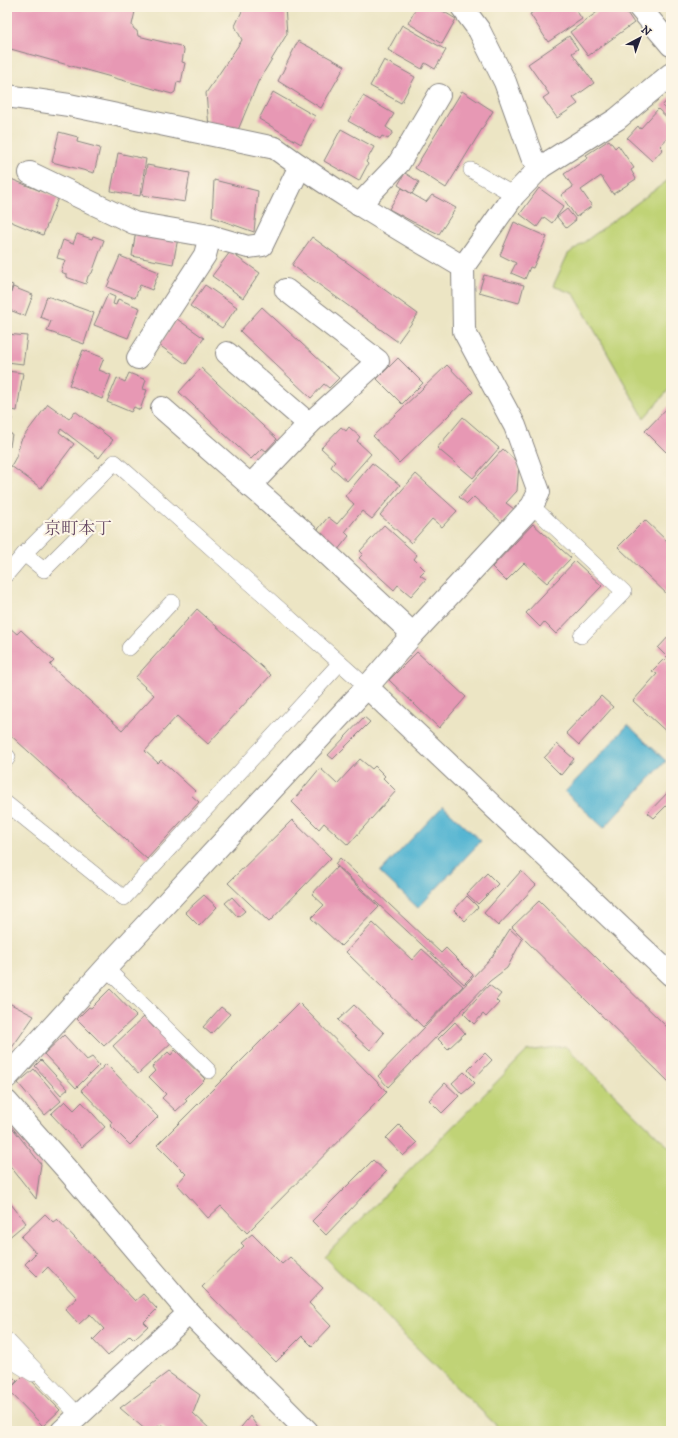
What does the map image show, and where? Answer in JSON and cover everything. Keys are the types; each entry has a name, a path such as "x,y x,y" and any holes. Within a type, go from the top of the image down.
{"street":[{"path":"462,7 479,30 505,82 532,157 540,167"},
{"path":"639,7 671,45"},
{"path":"7,1077 532,506 540,492 515,426 464,331 463,267 514,195 540,167 617,119 671,74"},
{"path":"360,205 399,163 439,95"},
{"path":"7,96 69,105 275,148 360,205 463,267"},
{"path":"30,173 134,223 210,236 248,247 262,245 300,166"},
{"path":"138,358 205,255 210,236"},
{"path":"250,486 309,424 378,361 286,290"},
{"path":"227,353 309,424"},
{"path":"162,408 306,534 413,634"},
{"path":"367,687 671,975"},
{"path":"7,1102 70,1173 189,1313 307,1431"},
{"path":"62,1431 189,1313"}],"lane":[{"path":"471,170 514,195"},
{"path":"7,574 24,554 115,462 367,687"},
{"path":"532,506 624,592 581,636"},
{"path":"24,554 44,570 88,526"},
{"path":"129,648 172,602"},
{"path":"7,804 124,898 340,663"},
{"path":"7,756 7,759"},
{"path":"106,968 209,1071"},
{"path":"7,1340 79,1416"},
{"path":"7,1358 46,1382"}],"green space":[{"path":"671,178 671,387 644,418 574,294 553,286 568,254"},
{"path":"565,1046 671,1149 671,1431 502,1431 324,1257 527,1051"}],"water":[{"path":"628,725 666,761 604,828 565,792"},
{"path":"443,806 481,841 418,908 380,872"}],"building":[{"path":"7,7 120,7 119,9 122,9 122,7 136,7 132,25 137,31 138,36 180,46 184,50 182,62 185,63 181,83 177,82 175,92 172,94 7,48"},
{"path":"237,7 285,7 287,34 258,82 238,130 209,127 206,93 242,40 235,26 243,9"},
{"path":"417,7 436,7 456,19 442,44 408,23"},
{"path":"541,7 574,7 582,19 548,42 530,14"},
{"path":"604,7 623,7 634,23 588,56 570,32"},
{"path":"402,25 446,50 435,69 425,63 422,69 388,50"},
{"path":"569,36 578,49 572,53 594,83 573,98 578,104 557,118 543,98 549,94 528,64"},
{"path":"298,41 345,66 321,108 278,81"},
{"path":"384,60 415,77 401,103 370,86"},
{"path":"462,91 493,111 446,188 415,168"},
{"path":"273,92 315,116 301,144 259,119"},
{"path":"363,96 394,114 386,127 393,132 388,139 382,136 380,139 348,121"},
{"path":"671,96 671,114 662,106"},
{"path":"658,109 671,121 671,134 660,146 663,149 652,161 627,138 638,126 640,129"},
{"path":"341,129 374,147 366,162 368,164 359,181 324,161"},
{"path":"59,132 78,137 77,142 100,148 94,173 52,162"},
{"path":"609,140 615,148 618,145 634,168 631,170 636,179 613,194 601,176 581,190 592,206 576,217 561,195 573,187 564,174 588,158 586,155"},
{"path":"118,153 146,159 140,196 111,191"},
{"path":"147,165 190,173 185,202 142,195"},
{"path":"405,173 419,182 412,194 398,185"},
{"path":"11,179 58,198 43,235 7,220 7,188"},
{"path":"214,180 258,191 254,232 212,217"},
{"path":"402,188 426,202 432,195 456,208 439,234 389,209"},
{"path":"539,188 564,206 552,223 544,217 537,227 520,214"},
{"path":"567,209 576,220 566,228 557,217"},
{"path":"514,222 547,237 533,268 530,267 525,279 511,273 516,263 500,255"},
{"path":"136,230 178,238 173,264 132,256"},
{"path":"77,234 92,239 93,236 104,240 92,273 88,276 86,284 66,277 66,274 61,272 65,260 57,258 63,240 73,244"},
{"path":"312,237 418,314 398,342 292,265"},
{"path":"230,252 260,273 243,298 212,276"},
{"path":"120,256 159,272 152,290 140,285 135,298 107,287"},
{"path":"484,275 524,285 519,303 479,292"},
{"path":"7,283 13,285 7,300"},
{"path":"205,285 237,307 222,328 190,306"},
{"path":"13,287 33,295 25,316 7,309 7,304"},
{"path":"108,294 115,297 113,304 116,305 118,299 140,308 128,338 94,325"},
{"path":"47,296 94,313 84,344 47,331 51,321 40,317"},
{"path":"262,307 339,378 329,388 324,384 311,398 240,331"},
{"path":"177,319 204,338 186,364 159,345"},
{"path":"7,334 27,336 23,364 7,362"},
{"path":"83,350 104,358 99,370 111,375 102,399 69,385"},
{"path":"398,358 423,383 402,404 377,379"},
{"path":"447,365 473,392 399,463 373,436"},
{"path":"201,368 277,439 266,451 262,448 251,459 179,392"},
{"path":"7,371 23,373 17,411 7,409"},
{"path":"129,373 146,380 143,389 147,390 140,410 134,407 131,412 107,402 117,378 125,382"},
{"path":"48,404 69,419 75,411 113,440 99,458 61,429 59,432 74,444 41,488 11,466 16,457 21,440"},
{"path":"671,404 671,447 666,452 645,431"},
{"path":"463,417 499,448 473,478 437,448"},
{"path":"7,418 12,418 9,434 12,434 10,446 7,446"},
{"path":"341,427 346,431 349,427 360,437 357,441 371,454 347,481 331,467 335,461 321,448"},
{"path":"503,449 519,464 517,491 506,503 514,509 502,523 474,497 467,504 459,497"},
{"path":"372,463 400,485 372,519 362,511 345,532 349,536 337,551 315,533 328,517 337,524 354,504 345,496"},
{"path":"416,474 457,511 442,527 432,519 411,543 380,515"},
{"path":"645,520 669,543 671,541 671,598 618,547"},
{"path":"533,524 571,558 547,583 524,563 506,581 492,567"},
{"path":"384,525 417,555 414,559 425,570 420,575 426,579 411,596 398,585 394,590 359,558 363,554 360,551"},
{"path":"575,561 602,586 556,634 544,622 540,627 526,613"},
{"path":"197,609 271,675 208,744 177,716 145,751 158,763 161,760 195,791 191,795 199,802 147,859 7,732 7,628 9,627 17,634 21,630 54,661 50,665 122,730 154,695 135,678"},
{"path":"671,634 671,661 658,648"},
{"path":"417,652 466,697 439,728 389,680"},
{"path":"664,659 668,663 671,663 671,736 633,701 657,674 652,671"},
{"path":"601,696 613,707 579,745 566,733"},
{"path":"364,717 370,722 333,759 328,755"},
{"path":"557,744 574,759 561,775 544,758"},
{"path":"360,759 372,769 375,766 385,776 383,778 396,791 348,845 324,823 319,829 292,802 320,768 337,784"},
{"path":"671,789 671,801 654,818 648,813"},
{"path":"292,820 331,858 269,922 228,883"},
{"path":"340,858 441,953 446,948 473,975 464,984 335,864"},
{"path":"337,867 379,907 341,946 311,918 324,905 312,894"},
{"path":"521,871 536,885 498,926 484,913"},
{"path":"487,873 498,884 478,904 467,894"},
{"path":"204,895 217,907 199,926 185,912"},
{"path":"467,896 478,907 465,921 454,910"},
{"path":"232,897 245,911 238,917 225,903"},
{"path":"539,901 671,1031 671,1084 512,927"},
{"path":"373,923 412,960 422,949 463,986 423,1027 346,952"},
{"path":"510,929 522,940 507,968 490,981 388,1087 378,1076 492,957"},
{"path":"489,985 501,994 496,1000 499,1003 486,1017 483,1014 474,1024 463,1013"},
{"path":"110,989 136,1016 104,1046 77,1019 89,1007 91,1008"},
{"path":"7,1002 34,1016 11,1049 7,1044"},
{"path":"299,1003 387,1092 247,1233 221,1206 208,1218 177,1184 186,1174 157,1145"},
{"path":"354,1005 384,1033 370,1050 338,1020"},
{"path":"221,1007 230,1014 211,1034 203,1027"},
{"path":"144,1017 155,1029 159,1026 173,1041 138,1074 113,1046"},
{"path":"455,1022 465,1033 448,1049 438,1039"},
{"path":"64,1035 87,1060 92,1057 99,1065 76,1088 44,1054"},
{"path":"175,1050 205,1079 185,1099 187,1101 176,1111 162,1098 166,1094 149,1077 155,1071 152,1067 168,1052 171,1055"},
{"path":"485,1053 492,1060 475,1078 468,1070"},
{"path":"41,1060 68,1089 61,1095 35,1066"},
{"path":"106,1064 158,1117 130,1145 110,1125 112,1122 81,1090"},
{"path":"34,1069 61,1101 45,1115 18,1083"},
{"path":"464,1072 475,1083 462,1094 452,1083"},
{"path":"445,1083 459,1096 442,1113 429,1100"},
{"path":"65,1101 74,1110 82,1102 105,1127 82,1147 51,1114"},
{"path":"7,1121 41,1164 36,1199 7,1162"},
{"path":"399,1125 417,1143 403,1156 386,1138"},
{"path":"373,1160 386,1172 326,1235 312,1221"},
{"path":"7,1199 26,1223 7,1239"},
{"path":"45,1214 53,1222 57,1219 135,1301 143,1294 157,1309 144,1322 148,1326 134,1339 130,1335 108,1356 93,1340 104,1329 90,1314 79,1324 65,1309 77,1298 48,1267 38,1277 25,1264 36,1253 21,1237"},
{"path":"252,1234 282,1264 290,1257 323,1288 309,1303 331,1326 312,1346 302,1336 276,1362 202,1287 244,1246 241,1243"},
{"path":"7,1371 17,1381 10,1389 25,1374 60,1410 43,1426 8,1390 7,1391"},
{"path":"168,1372 200,1395 193,1413 212,1431 167,1431 162,1425 147,1431 120,1408"},
{"path":"250,1416 260,1431 238,1431"}],"district":[{"name":"京町本丁","path":"78,529"}]}
